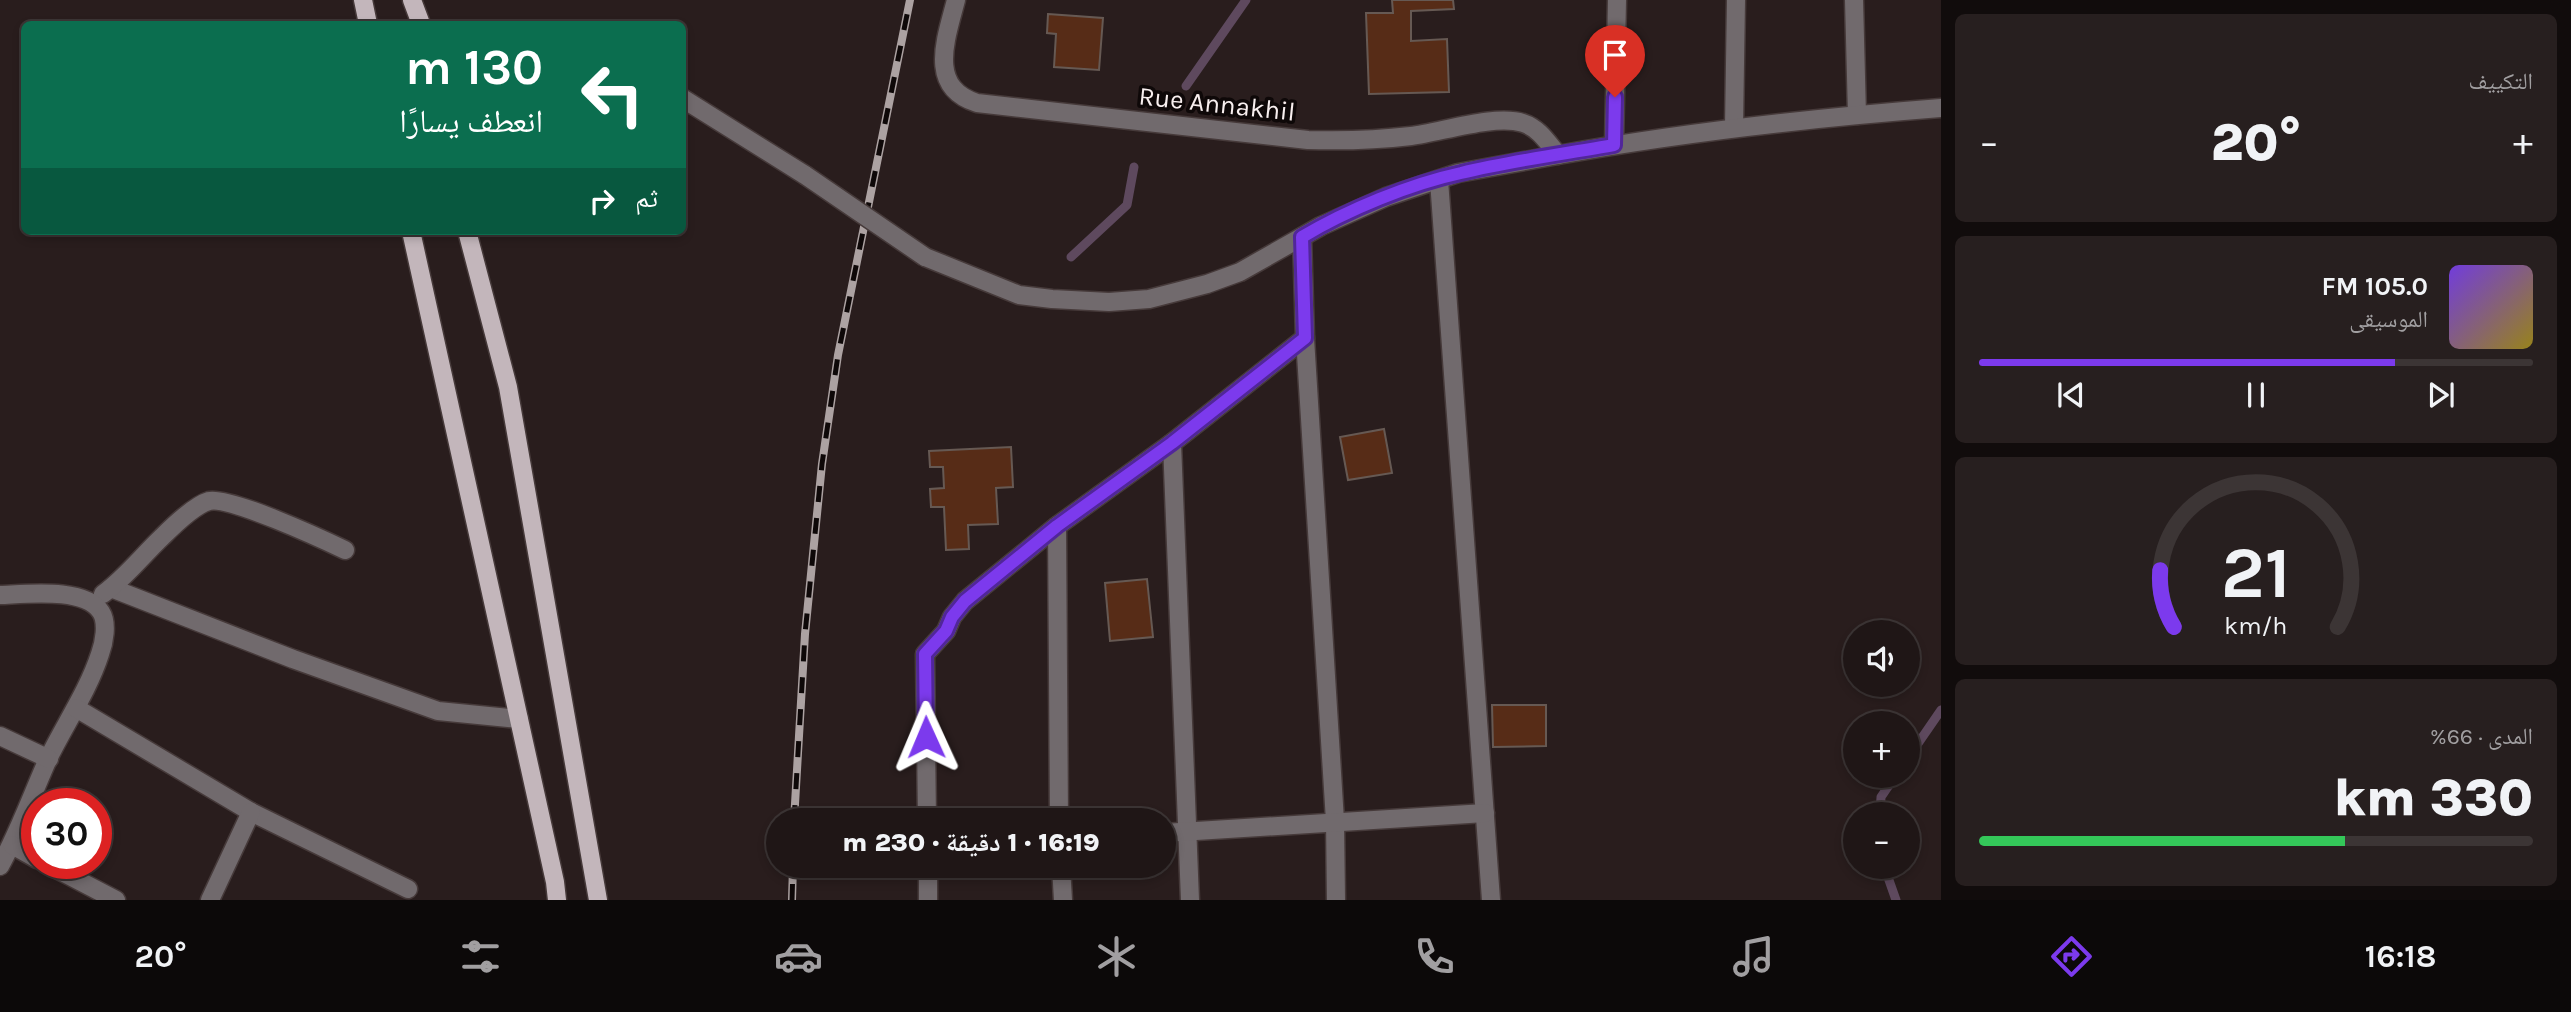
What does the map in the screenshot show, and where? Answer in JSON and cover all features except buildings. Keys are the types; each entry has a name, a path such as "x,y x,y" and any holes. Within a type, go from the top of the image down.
{"main road":[{"path":"363,0 367,21"},
{"path":"412,0 420,21"},
{"path":"412,235 557,900"},
{"path":"468,235 508,387 598,900"}],"street":[{"name":"Rue Annakhil","path":"956,0 946,38 944,62 947,83 964,99 977,103 1308,140 1362,141 1413,135 1498,119 1514,120 1527,124 1541,134 1558,155"},
{"path":"1614,145 1617,0"},
{"path":"1734,127 1736,0"},
{"path":"1854,0 1857,115"},
{"path":"686,101 805,175 925,257 1019,295 1109,302 1170,295 1223,279 1250,267 1321,226 1386,197 1458,173 1734,127 1941,108"},
{"path":"1439,180 1491,900"},
{"path":"1302,237 1305,338 1335,821 1336,900"},
{"path":"927,808 925,654 946,631 952,617 965,601 1057,526 1172,443 1305,338"},
{"path":"1172,443 1190,900"},
{"path":"92,602 111,588 163,536 200,505 211,500 224,501 247,509 345,550"},
{"path":"1057,526 1059,808"},
{"path":"111,588 438,711 519,719"},
{"path":"0,595 40,594 78,597 92,602 103,614 104,634 100,653 76,708 49,759 12,845 0,866"},
{"path":"76,708 251,812 408,889"},
{"path":"0,736 49,759"},
{"path":"210,900 251,812"},
{"path":"1176,833 1485,813"},
{"path":"12,845 21,850"},
{"path":"928,878 928,900"},
{"path":"1062,878 1063,900"},
{"path":"76,879 116,900"}],"waterway":[{"path":"1186,86 1246,0"},
{"path":"1071,257 1127,205 1134,167"},
{"path":"1920,741 1941,710"},
{"path":"1881,802 1887,788"},
{"path":"1889,879 1896,900"}],"railway":[{"path":"795,808 805,634 822,464 838,355 910,0"},
{"path":"792,900 793,878"}],"route":[{"path":"926,737 925,654 946,631 952,617 965,601 1057,526 1172,443 1305,338 1302,237 1386,197 1458,173 1614,145 1615,97"}]}
